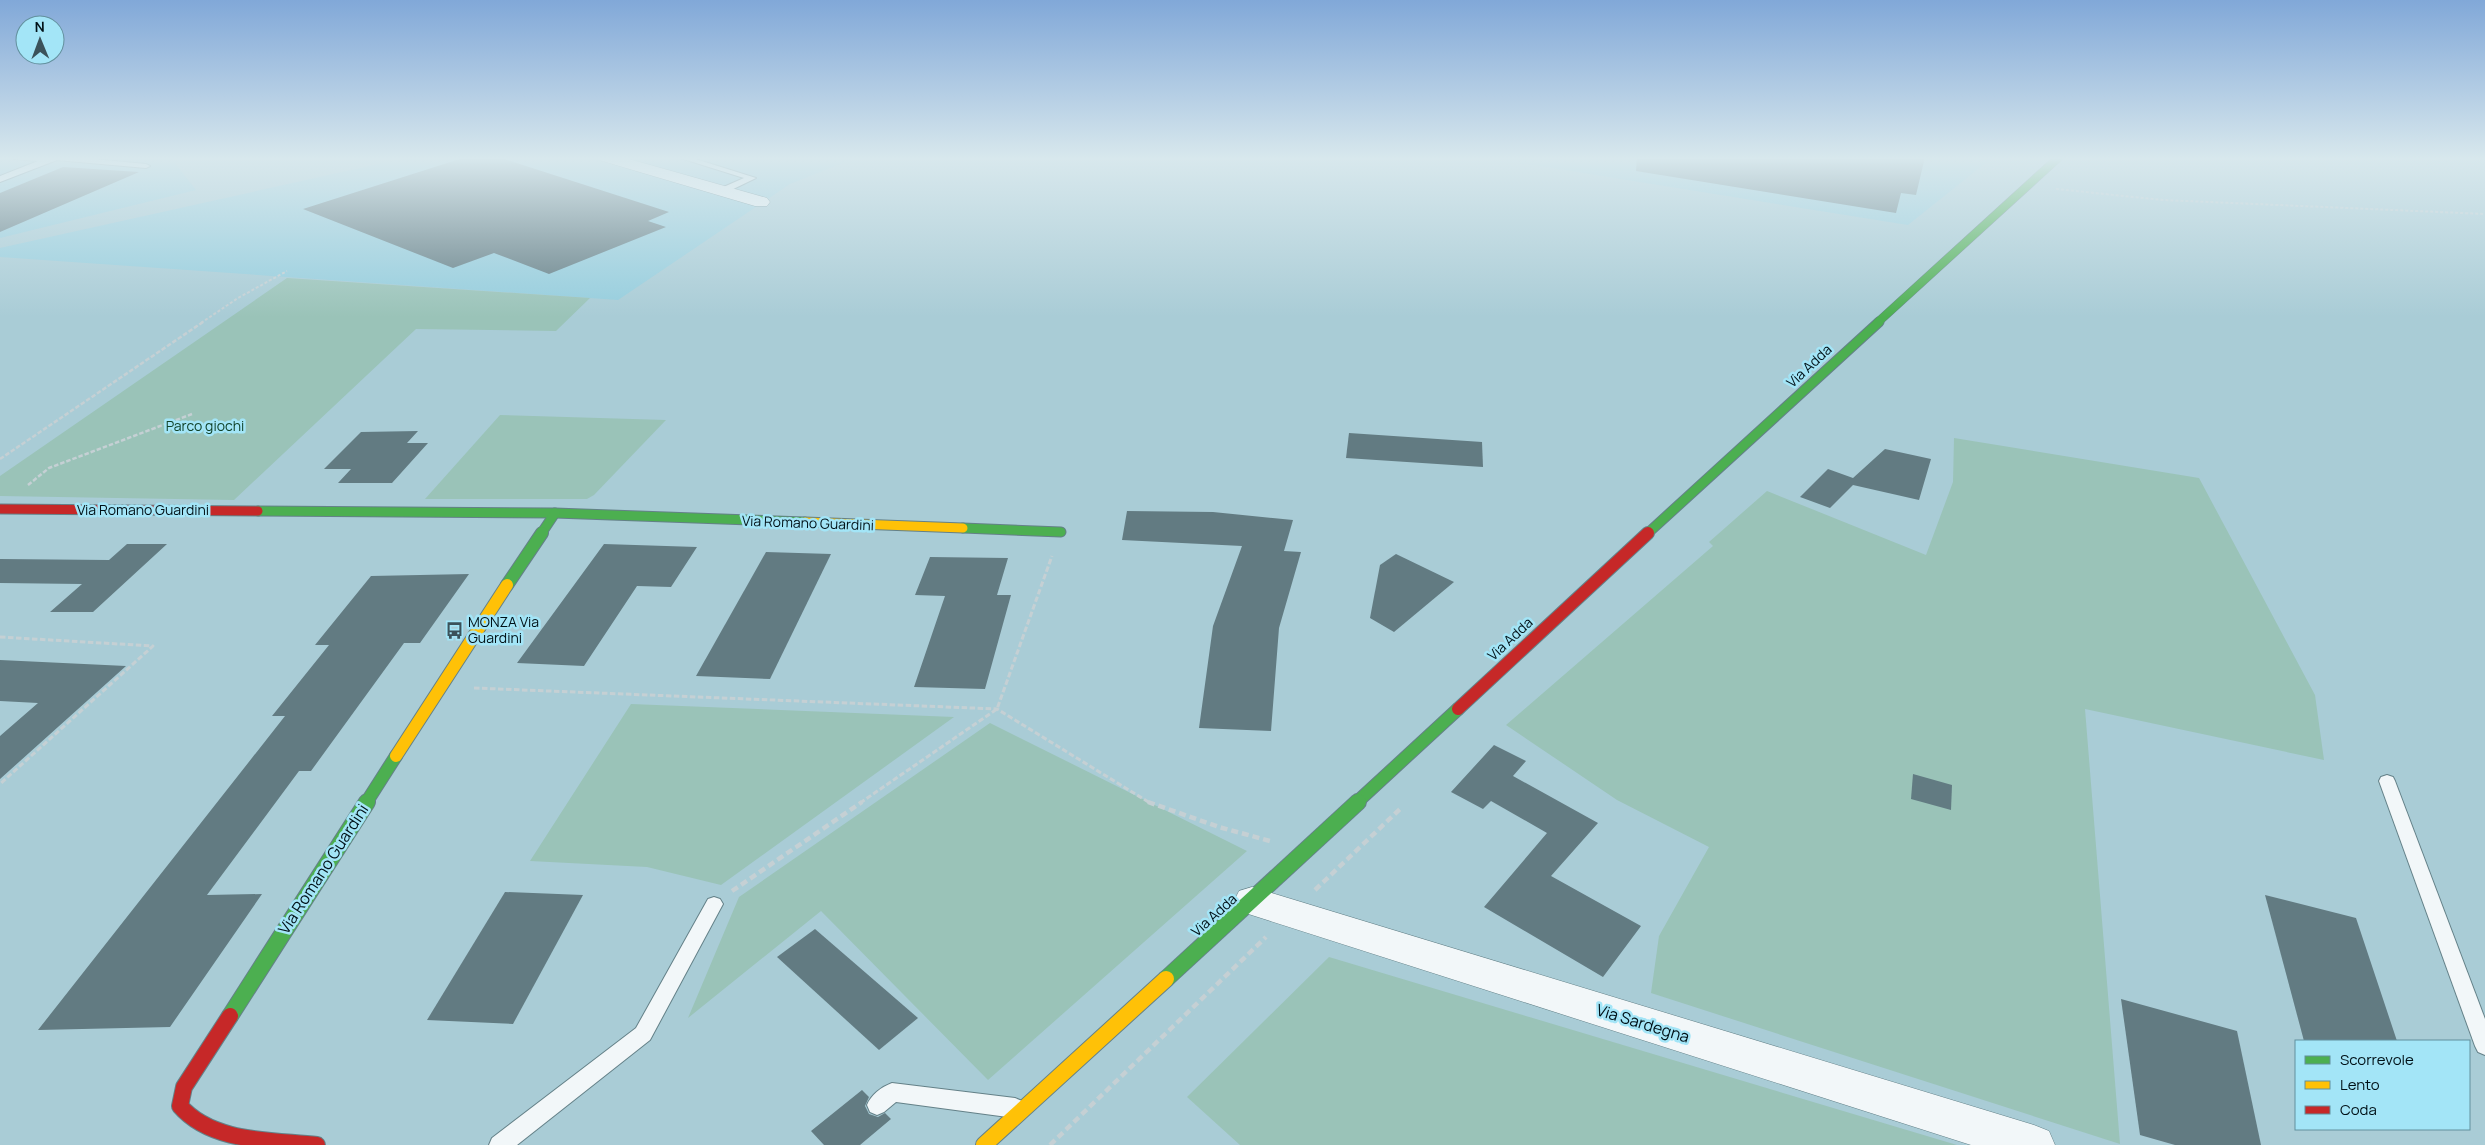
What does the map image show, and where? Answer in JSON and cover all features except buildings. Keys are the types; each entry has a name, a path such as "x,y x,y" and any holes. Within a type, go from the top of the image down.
{"main road":[{"name":"Via Adda","path":"984,1145 1252,901 1296,857 1595,581 2001,210"},
{"name":"Via Romano Guardini","path":"0,509 555,513 1061,532"},
{"name":"Via Romano Guardini","path":"317,1145 221,1130 198,1124 183,1113 180,1106 180,1098 192,1073 441,686 555,513"}],"street":[{"name":"Via Sardegna","path":"1252,901 2034,1145"}],"lane":[{"path":"2387,781 2485,1046"},
{"path":"500,1145 643,1034 714,904"},
{"path":"877,1105 892,1092 1023,1109"}],"path":[{"path":"2403,210 2485,214"},
{"path":"0,459 238,298 288,271"},
{"path":"21,490 48,468 192,414"},
{"path":"714,904 997,709 1061,532"},
{"path":"0,637 153,646 0,784"},
{"path":"441,686 997,709 1152,804 1219,827 1269,841 1296,857"}],"shaded area":[{"path":"0,210 113,210 0,238"},
{"path":"169,210 751,210 618,300 0,257 0,248"},
{"path":"1817,210 1926,210 1908,225"}],"green space":[{"name":"Parco giochi","path":"287,278 590,298 556,331 416,329 234,500 0,496 0,476"},
{"path":"500,415 666,420 594,495 587,499 425,499"},
{"path":"1954,438 2199,478 2315,695 2324,760 2085,709 2120,1144 1651,993 1659,936 1709,847 1617,800 1506,725 1713,546 1709,542 1767,491 1926,555 1953,482"},
{"path":"631,704 954,717 721,885 647,867 530,861"},
{"path":"990,723 1247,851 988,1080 821,911 688,1018 739,897"},
{"path":"1329,957 1957,1145 1240,1145 1187,1097"}],"traffic: fast":[{"path":"1648,533 2001,210"},
{"path":"258,511 555,513 805,522"},
{"path":"507,585 555,513"},
{"path":"963,528 1061,532"},
{"path":"1166,979 1458,709"},
{"path":"230,1016 396,756"}],"traffic: slow":[{"path":"805,522 963,528"},
{"path":"396,756 507,585"},
{"path":"984,1145 1166,979"}],"traffic: jam":[{"path":"0,509 258,511"},
{"path":"1458,709 1648,533"},
{"path":"230,1016 184,1087 180,1106 190,1117 204,1126 222,1132 317,1145"}],"place":[{"name":"MONZA Via Guardini","path":"454,630"}]}
